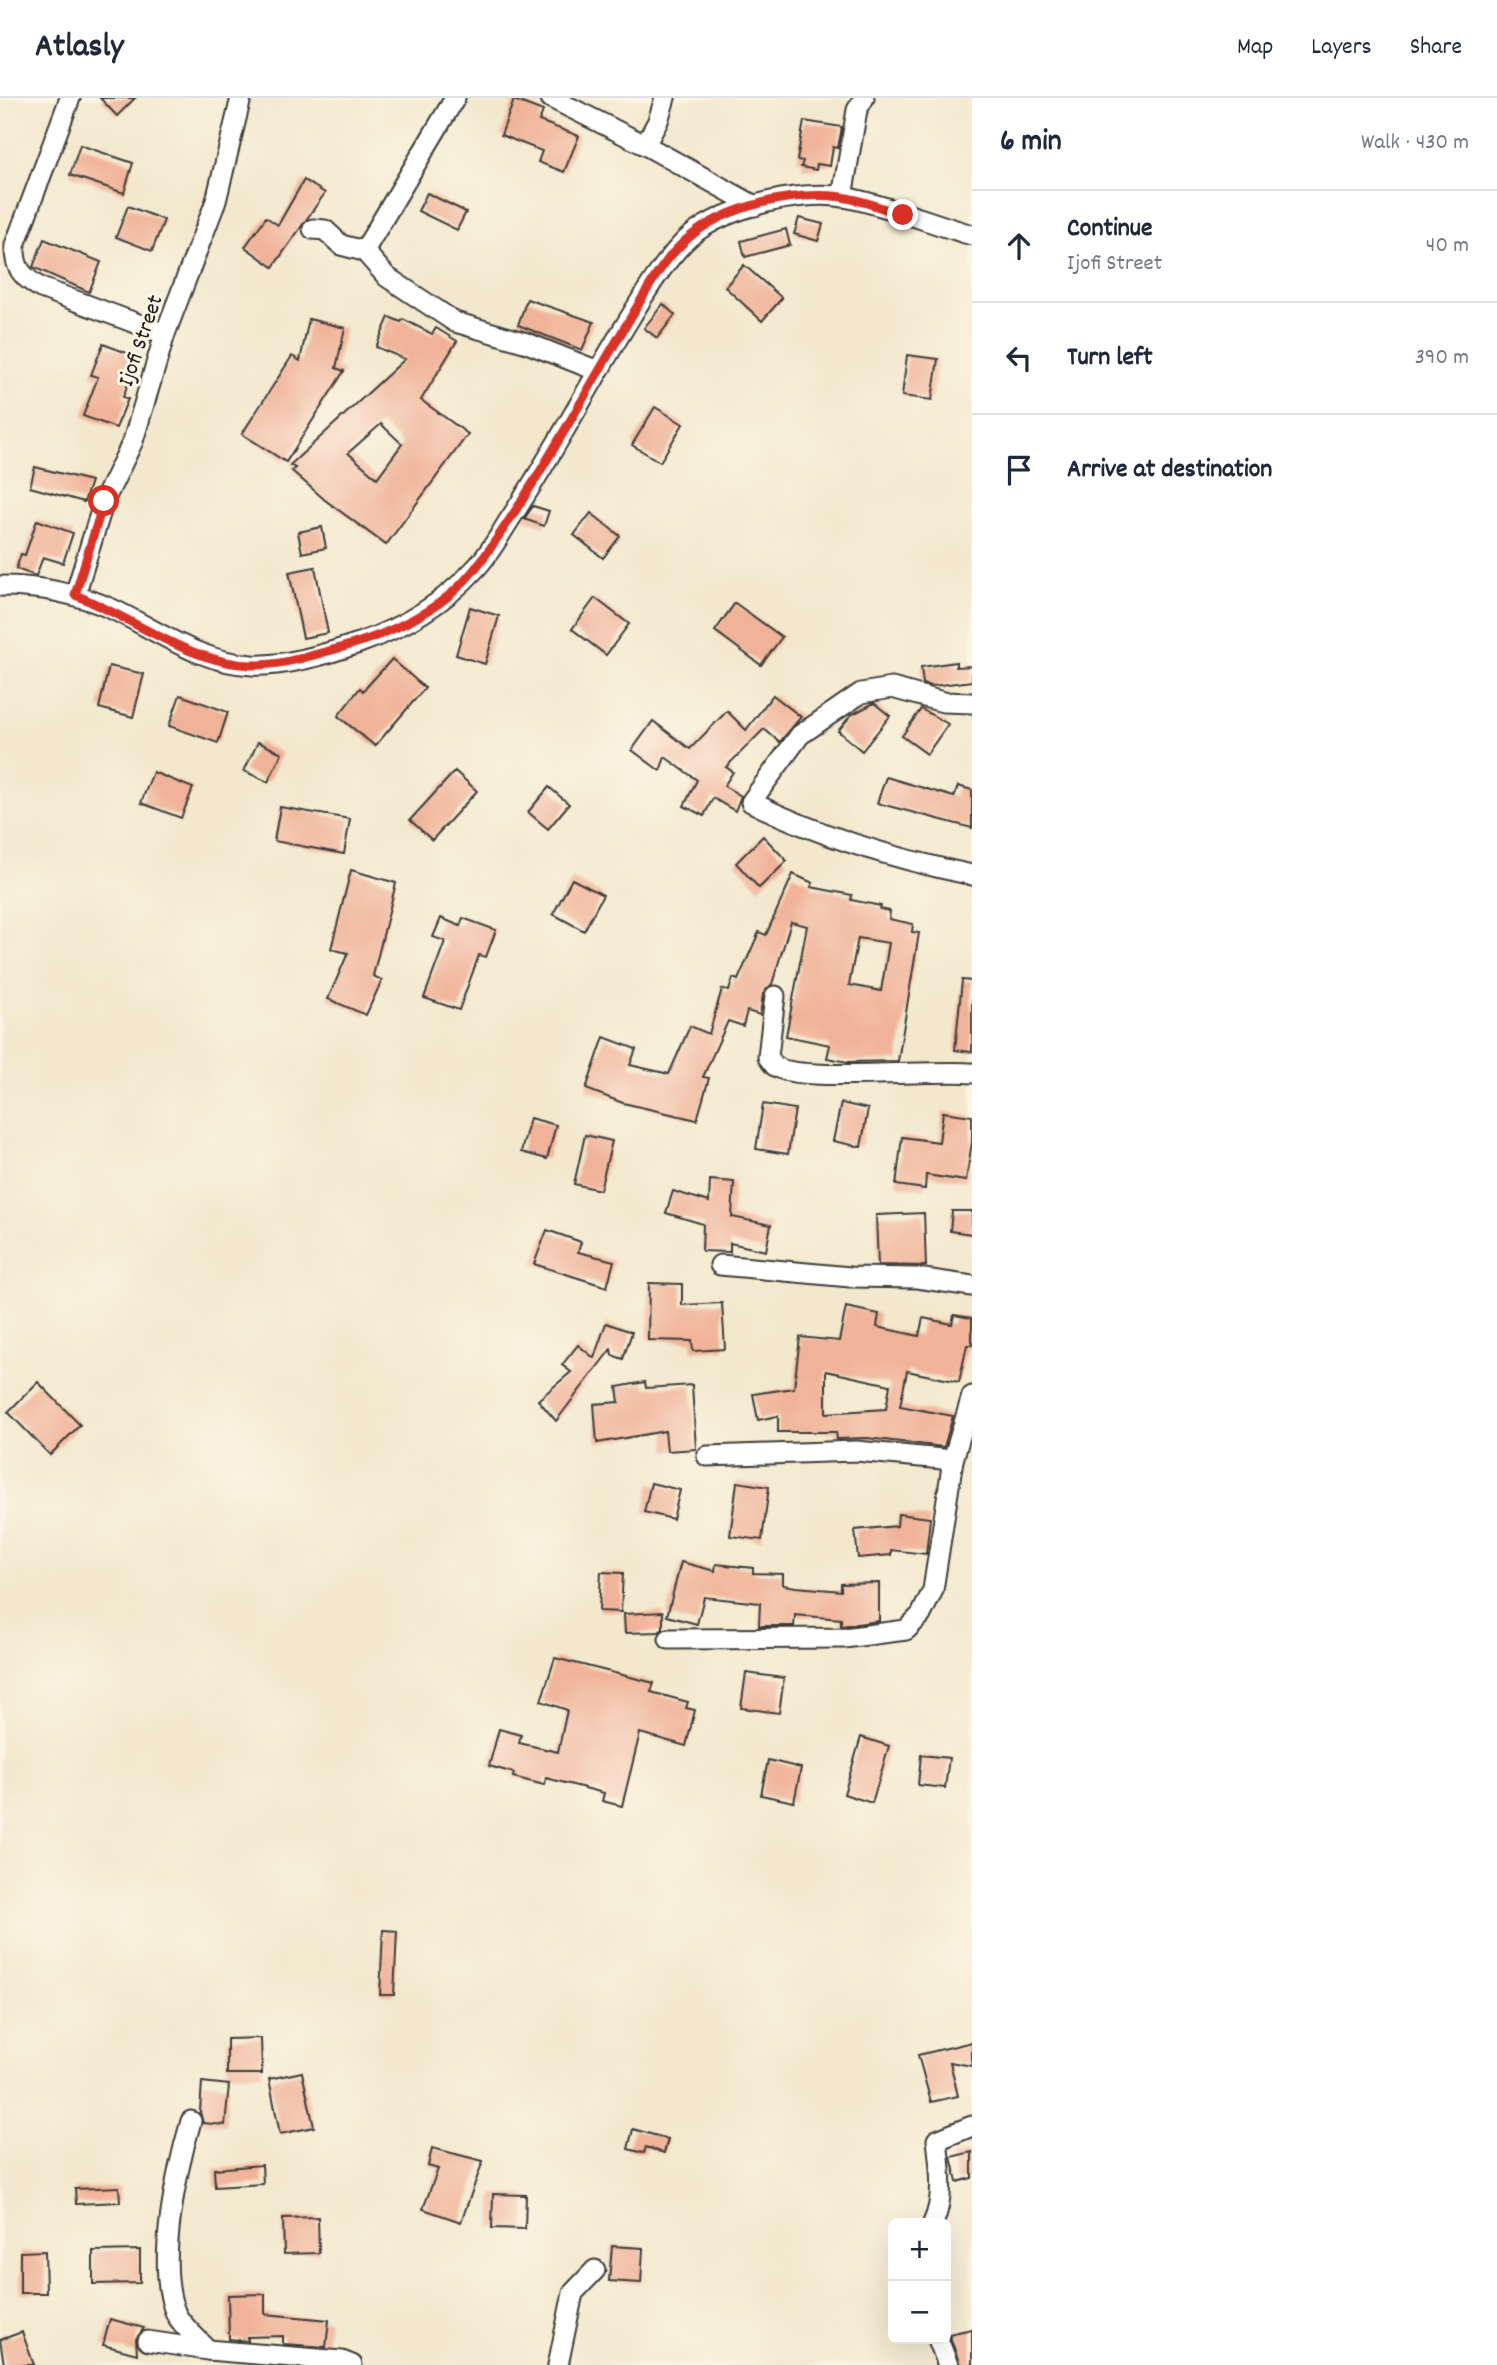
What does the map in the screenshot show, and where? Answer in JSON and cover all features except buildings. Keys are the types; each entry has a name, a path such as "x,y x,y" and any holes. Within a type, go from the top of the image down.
{"street":[{"path":"70,98 15,245 14,261 23,278 41,288 165,334"},
{"name":"Ijofi Street","path":"75,595 104,501 133,441 165,334 216,201 241,98"},
{"path":"365,251 455,98"},
{"path":"551,98 755,205"},
{"path":"645,145 658,121 665,98"},
{"path":"842,197 858,110 864,98"},
{"path":"0,586 27,586 75,595 112,610 179,646 219,659 252,665 293,660 358,643 404,623 449,595 478,566 529,491 656,275 686,240 719,218 755,205 797,198 842,197 972,235"},
{"path":"313,229 325,230 341,245 365,251 387,277 455,322 527,342 598,370"},
{"path":"972,703 943,702 892,688 860,693 800,735 751,802 796,824 908,862 972,875"},
{"path":"775,996 768,1057 776,1067 794,1071 899,1076 972,1073"},
{"path":"720,1265 850,1277 917,1278 972,1286"},
{"path":"669,1639 844,1637 906,1630 921,1615 933,1590 953,1460 972,1396"},
{"path":"707,1456 856,1451 953,1460"},
{"path":"191,2121 175,2175 168,2273 176,2315 208,2350"},
{"path":"936,2218 940,2171 936,2140 972,2126"},
{"path":"558,2365 573,2293 595,2270"},
{"path":"148,2342 208,2350 342,2361 352,2365"},
{"path":"940,2344 948,2365"}],"route":[{"path":"104,501 75,595 112,610 179,646 219,659 252,665 293,660 358,643 404,623 449,595 478,566 529,491 656,275 686,240 719,218 755,205 797,198 842,197 903,215"}]}
